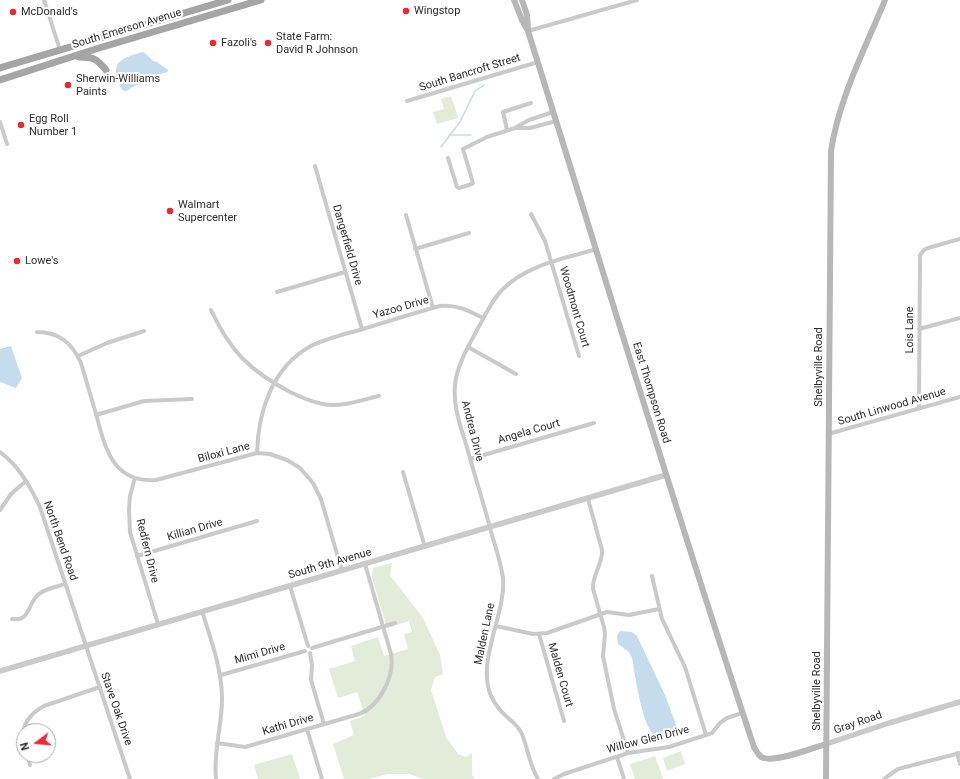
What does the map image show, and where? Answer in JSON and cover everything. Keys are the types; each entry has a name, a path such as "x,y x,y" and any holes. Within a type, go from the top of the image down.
{"main road":[{"name":"South Emerson Avenue","path":"0,68 224,0"},
{"name":"South Emerson Avenue","path":"0,80 261,0"},
{"name":"East Thompson Road","path":"514,0 528,31 538,62 666,475 742,712 754,747 758,754 762,757"},
{"name":"East Thompson Road","path":"522,0 527,15 528,31"},
{"name":"Shelbyville Road","path":"826,744 830,164 832,142 841,108 885,0"},
{"path":"71,57 90,57 106,70"},
{"path":"826,744 826,779"},
{"name":"Gray Road","path":"762,757 774,759 793,755 826,744"}],"street":[{"path":"44,0 60,50"},
{"path":"222,12 224,0"},
{"path":"528,31 636,0"},
{"name":"South Bancroft Street","path":"407,101 538,62"},
{"path":"508,130 503,112 531,103"},
{"path":"448,158 457,187 459,188 472,184 473,182 463,149 486,137 515,128 529,120 553,112"},
{"path":"515,128 530,128 556,121"},
{"path":"0,122 7,144"},
{"name":"Dangerfield Drive","path":"315,166 362,329"},
{"name":"Woodmont Court","path":"531,214 545,241 579,356"},
{"path":"406,215 433,308"},
{"path":"415,249 469,233"},
{"name":"Lois Lane","path":"919,408 919,260 921,252 928,248 960,239"},
{"path":"483,318 493,301 509,283 524,273 597,249"},
{"path":"277,292 346,272"},
{"name":"Yazoo Drive","path":"257,453 260,422 266,401 274,383 288,364 303,351 320,342 433,308 445,306 458,307 468,310 483,318"},
{"path":"211,310 226,339 240,356 258,372 274,383 300,397 321,404 343,404 379,396"},
{"name":"Andrea Drive","path":"483,318 459,368 454,394 458,418 490,527"},
{"path":"919,329 960,318"},
{"path":"78,356 107,343 144,331"},
{"path":"37,332 48,332 60,337 72,346 78,356 108,454 119,468 135,478"},
{"path":"468,347 516,374"},
{"name":"South Linwood Avenue","path":"828,434 960,397"},
{"path":"96,415 144,401 192,399"},
{"name":"Angela Court","path":"470,459 594,423"},
{"name":"North Bend Road","path":"0,452 14,465 26,481 45,520 85,646"},
{"name":"Biloxi Lane","path":"135,478 146,480 162,479 257,453 275,455 287,460 300,468 313,483 321,498 342,571"},
{"path":"403,472 425,547"},
{"name":"South 9th Avenue","path":"0,671 666,475"},
{"name":"Redfern Drive","path":"135,478 128,509 130,532 158,624"},
{"path":"0,510 11,494 26,481"},
{"path":"588,499 602,550 601,559 594,576 593,589 601,614 605,634 603,656 614,709 628,753"},
{"name":"Killian Drive","path":"138,556 258,521"},
{"name":"Malden Lane","path":"490,527 504,584 503,596 487,665 487,683 490,694 499,709 520,731 532,768 538,779"},
{"path":"365,564 383,627"},
{"path":"652,576 663,623 684,667 706,734"},
{"path":"12,619 18,620 24,617 34,600 45,590 65,584"},
{"path":"290,586 308,646 312,648 395,623"},
{"path":"496,626 539,634 547,633 610,612 629,615 659,609"},
{"path":"202,611 220,675 222,697 215,767 216,779"},
{"name":"Kathi Drive","path":"217,743 245,747 363,712 370,708 378,700 392,670 392,654 383,627"},
{"name":"Malden Court","path":"539,634 564,721"},
{"name":"Stave Oak Drive","path":"85,646 130,779"},
{"path":"308,646 305,651 310,653"},
{"path":"312,648 312,652 310,653 312,664 311,680 324,724"},
{"name":"Mimi Drive","path":"220,675 305,651"},
{"path":"26,723 36,710 44,706 100,687"},
{"name":"Gray Road","path":"826,744 960,702"},
{"name":"Willow Glen Drive","path":"554,779 562,774 628,753 669,747 712,732 727,718 742,712"},
{"path":"307,729 322,779"},
{"path":"884,779 898,769 958,753 960,764"},
{"path":"617,757 624,779"}],"green space":[{"path":"451,96 458,118 437,124 433,112 444,109 441,99"},
{"path":"392,563 390,575 423,618 440,655 443,674 435,677 431,690 446,737 458,754 466,757 472,753 472,775 475,779 423,779 410,774 387,774 369,779 344,779 333,744 354,735 350,721 365,716 357,692 338,698 329,669 355,661 351,646 378,637 384,656 408,649 404,634 412,632 409,621 387,628 372,577 373,568"},
{"path":"681,751 685,764 667,771 663,758"},
{"path":"292,754 300,779 258,779 254,765"},
{"path":"655,756 663,779 635,779 630,764"}],"water":[{"path":"142,52 168,70 168,72 139,80 138,85 124,91 120,87 117,77 117,66 119,62 127,57"},
{"path":"11,346 22,378 16,388 0,382 0,349"},
{"path":"620,631 632,632 637,636 665,695 679,733 676,736 656,738 646,722 632,658 629,652 618,644 617,636"}],"waterway":[{"path":"441,147 460,122 475,91 484,85"},
{"path":"449,135 471,135"}],"place":[{"name":"Wingstop","path":"406,11"},
{"name":"McDonald's","path":"13,12"},
{"name":"Fazoli's","path":"213,43"},
{"name":"State Farm: David R Johnson","path":"268,43"},
{"name":"Sherwin-Williams Paints","path":"68,85"},
{"name":"Egg Roll Number 1","path":"21,125"},
{"name":"Walmart Supercenter","path":"170,211"},
{"name":"Lowe's","path":"17,261"}]}
